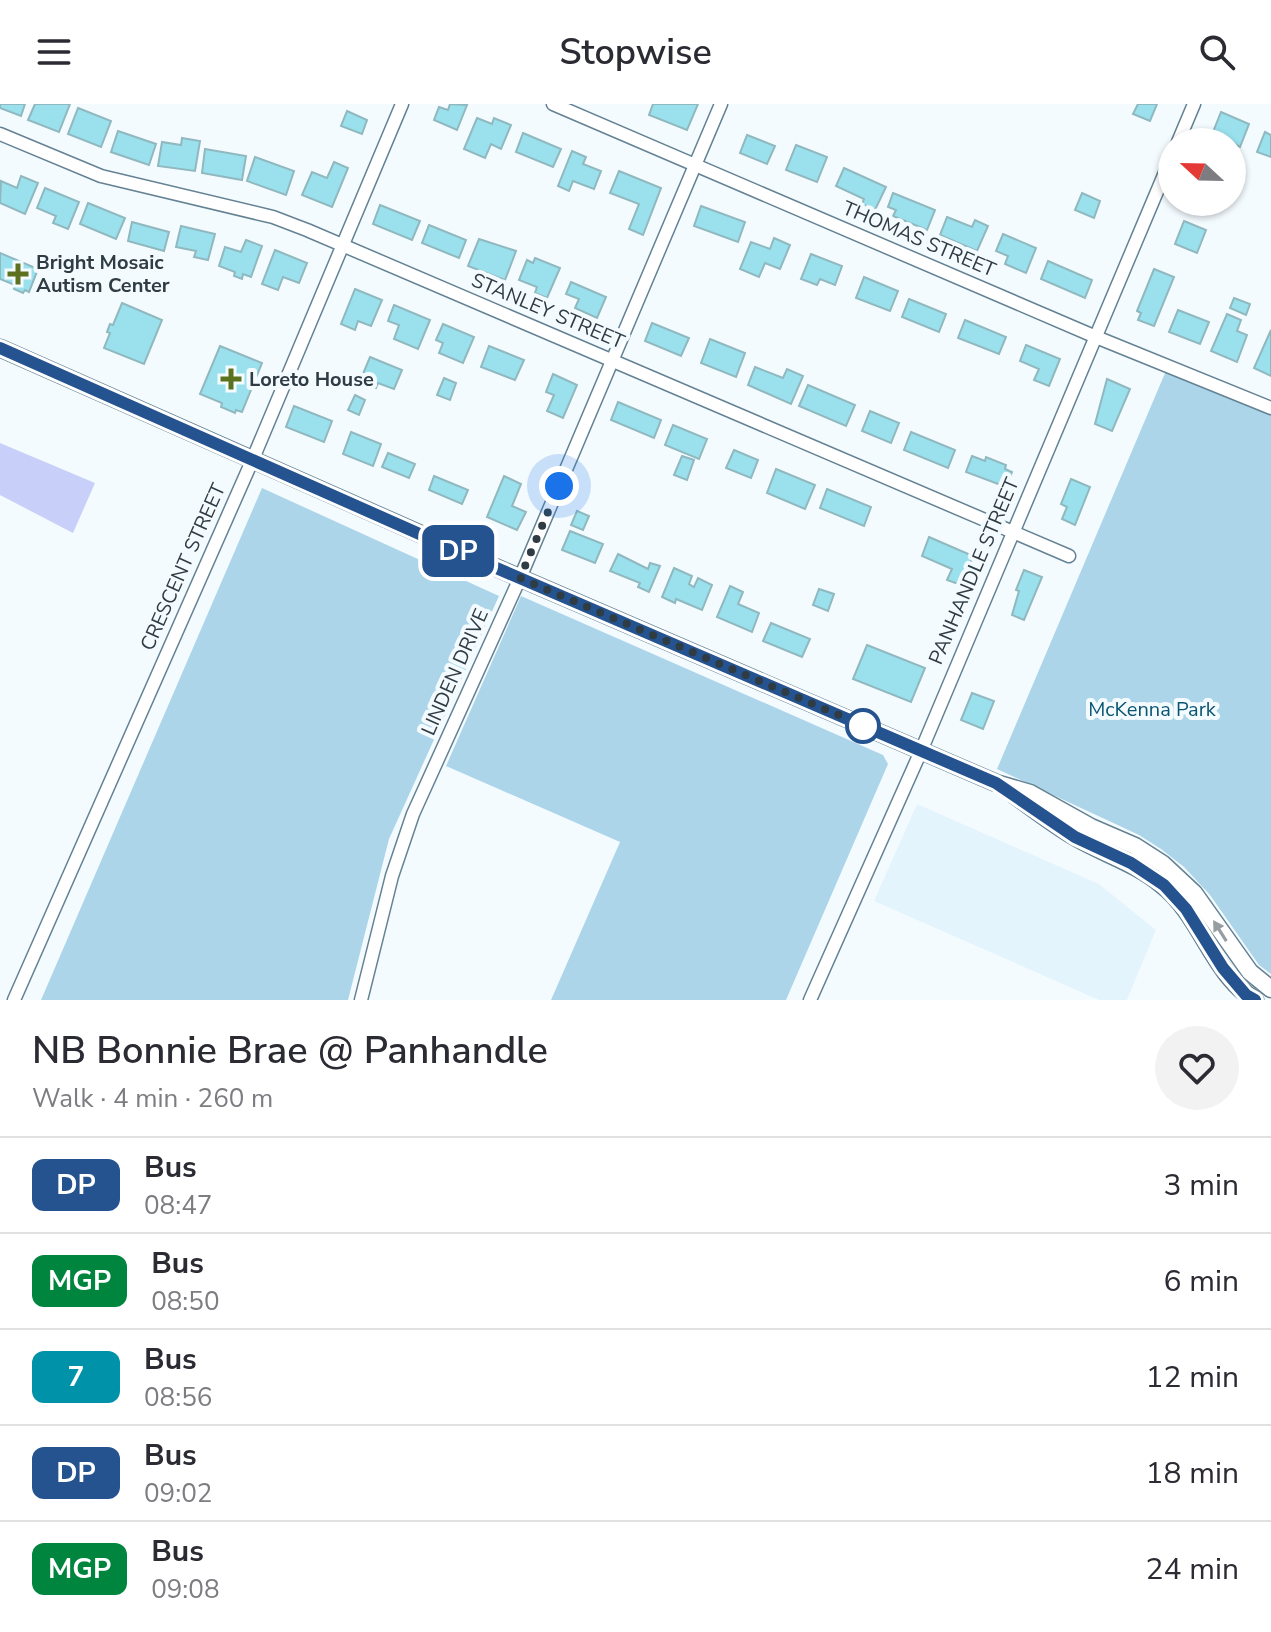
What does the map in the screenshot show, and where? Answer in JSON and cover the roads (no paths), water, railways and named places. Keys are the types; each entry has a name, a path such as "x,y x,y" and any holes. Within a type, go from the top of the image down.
{"main road":[{"path":"0,348 520,578 996,783 1030,793 1091,827 1135,846 1163,864 1194,893 1250,972 1271,989"},
{"path":"996,783 1075,837 1131,863 1164,885 1186,909 1223,968 1246,995 1255,1000"}],"street":[{"name":"CRESCENT STREET","path":"14,1000 252,461 402,104"},
{"name":"THOMAS STREET","path":"553,104 1096,337 1271,408"},
{"name":"LINDEN DRIVE","path":"361,1000 392,876 413,814 520,578 721,104"},
{"path":"1184,128 1194,104"},
{"name":"STANLEY STREET","path":"0,134 101,176 273,217 1069,556"},
{"name":"PANHANDLE STREET","path":"810,1000 921,751 1158,189"}],"place":[{"name":"Bright Mosaic Autism Center","path":"18,274"},
{"name":"Loreto House","path":"231,379"}],"park label":[{"name":"McKenna Park","path":"1152,709"}]}
